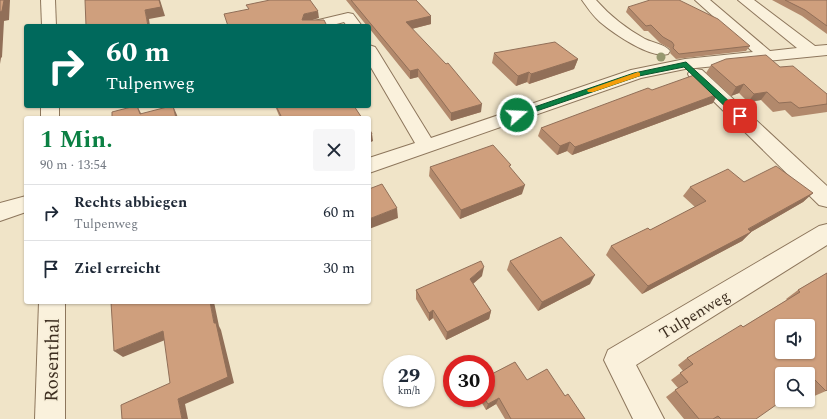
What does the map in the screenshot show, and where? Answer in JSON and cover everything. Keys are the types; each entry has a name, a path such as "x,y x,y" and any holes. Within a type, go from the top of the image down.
{"street":[{"path":"48,0 49,24"},
{"path":"589,0 604,18 640,42 662,51"},
{"path":"702,0 767,56"},
{"path":"745,0 820,51"},
{"path":"319,24 348,17 353,24"},
{"path":"371,165 637,74 686,64 820,51"},
{"path":"371,53 426,146"},
{"path":"686,64 827,199"},
{"path":"0,212 24,205"},
{"name":"Tulpenweg","path":"648,419 618,360 827,233"},
{"name":"Rosenthal","path":"50,419 52,304"}],"building":[{"path":"0,0 4,0 2,11 0,12"},
{"path":"85,0 159,0 161,7 145,10 148,24 86,24"},
{"path":"270,0 310,0 318,11 304,14 302,20 324,20 326,24 227,24 224,14 249,9 246,5"},
{"path":"351,0 416,0 431,16 406,22 446,64 448,63 482,104 451,113 418,69 410,71"},
{"path":"650,0 679,0 718,19 750,46 679,54 673,48 674,45 672,42 663,37 651,25 646,26 628,7"},
{"path":"785,0 827,0 827,26 805,10"},
{"path":"555,42 578,59 531,74 529,72 518,76 494,53"},
{"path":"766,55 780,67 793,66 827,94 827,104 799,108 791,102 779,103 767,92 754,94 744,84 736,87 711,65 726,59"},
{"path":"697,74 718,94 575,147 570,142 560,146 541,128 648,88 652,90"},
{"path":"127,108 138,108 140,114 163,108 174,108 176,116 112,116 112,112"},
{"path":"277,108 355,108 361,116 281,116"},
{"path":"493,145 511,165 509,166 525,185 461,210 430,167"},
{"path":"776,166 813,193 748,229 751,232 648,286 611,246 648,228 650,230 706,201 690,187 728,169 744,182"},
{"path":"382,184 397,208 371,218 371,188"},
{"path":"561,237 595,275 542,302 510,261"},
{"path":"481,261 484,267 470,279 491,311 447,332 433,310 429,313 416,290"},
{"path":"827,273 827,390 826,391 815,380 815,367 775,367 775,406 756,419 721,419 718,416 713,419 699,419 675,390 688,382 680,373 693,364 687,358 741,325 743,327 800,292 798,290"},
{"path":"111,304 210,304 228,377 178,399 182,419 122,419 121,405 170,383 163,331 114,351"},
{"path":"515,362 527,380 547,369 565,396 568,394 585,419 511,419 499,398 495,400 495,372"}],"slow traffic":[{"path":"590,90 638,74"}],"route":[{"path":"517,115 637,74 686,64 740,116"}]}
